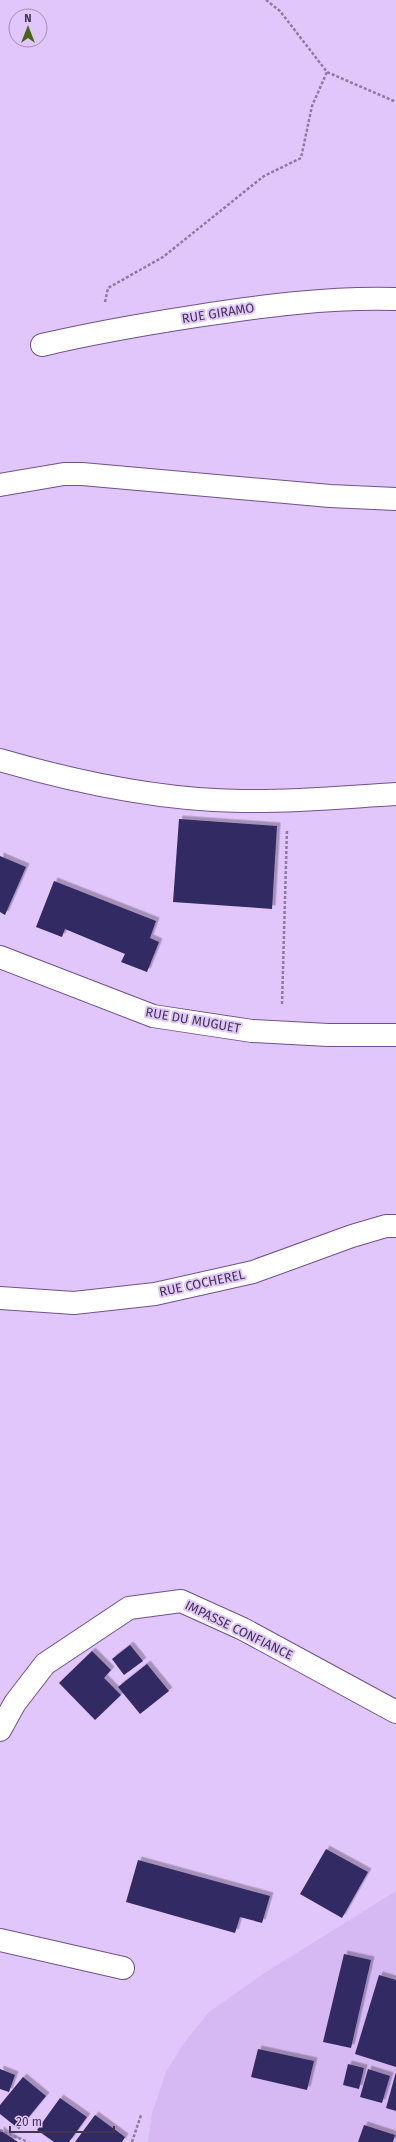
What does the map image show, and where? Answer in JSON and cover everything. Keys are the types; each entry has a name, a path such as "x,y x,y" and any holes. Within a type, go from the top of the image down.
{"street":[{"name":"RUE GIRAMO","path":"42,345 99,332 268,305 396,299"},
{"path":"0,485 64,474 82,474 330,496 396,499"},
{"path":"0,760 60,777 160,796 241,801 288,801 396,794"},
{"name":"RUE DU MUGUET","path":"0,957 153,1016 252,1031 328,1035 396,1035"},
{"name":"RUE COCHEREL","path":"0,1298 74,1303 155,1294 253,1272 352,1236 386,1226 396,1226"},
{"name":"IMPASSE CONFIANCE","path":"0,1730 15,1703 45,1664 129,1608 181,1601 243,1629 396,1712"},
{"path":"0,1940 123,1968"}],"path":[{"path":"266,0 280,11 327,72 396,102"},
{"path":"99,332 108,288 163,257 264,176 301,158 312,106 327,72"},
{"path":"281,1032 288,801"},
{"path":"132,2142 141,2115"},
{"path":"0,2130 28,2142"}],"shaded area":[{"path":"396,1891 396,2142 148,2142 152,2113 166,2072 184,2043 209,2012 266,1972"}],"building":[{"path":"179,819 277,826 272,909 173,902"},
{"path":"0,856 26,867 5,915 0,912"},
{"path":"54,881 156,921 150,938 159,942 147,972 121,962 125,954 65,929 62,937 36,927"},
{"path":"130,1645 143,1661 124,1675 112,1659"},
{"path":"92,1651 111,1670 104,1678 121,1695 95,1720 59,1683"},
{"path":"147,1664 169,1691 140,1714 118,1687"},
{"path":"326,1849 368,1872 342,1918 300,1894"},
{"path":"138,1860 270,1896 262,1923 240,1917 235,1933 126,1902"},
{"path":"344,1954 371,1960 351,2048 323,2042"},
{"path":"379,1975 396,1980 396,2067 355,2054"},
{"path":"258,2049 314,2061 307,2090 251,2077"},
{"path":"348,2064 364,2068 359,2089 343,2085"},
{"path":"0,2069 15,2075 9,2092 0,2089"},
{"path":"368,2069 390,2076 382,2103 360,2097"},
{"path":"396,2072 396,2111 386,2108"},
{"path":"23,2077 46,2096 19,2129 0,2114 0,2105"},
{"path":"60,2098 87,2117 69,2142 54,2142 37,2130"},
{"path":"95,2115 125,2137 122,2142 75,2142"},
{"path":"364,2125 395,2135 393,2142 358,2142"},
{"path":"0,2130 18,2142 0,2142"}]}
